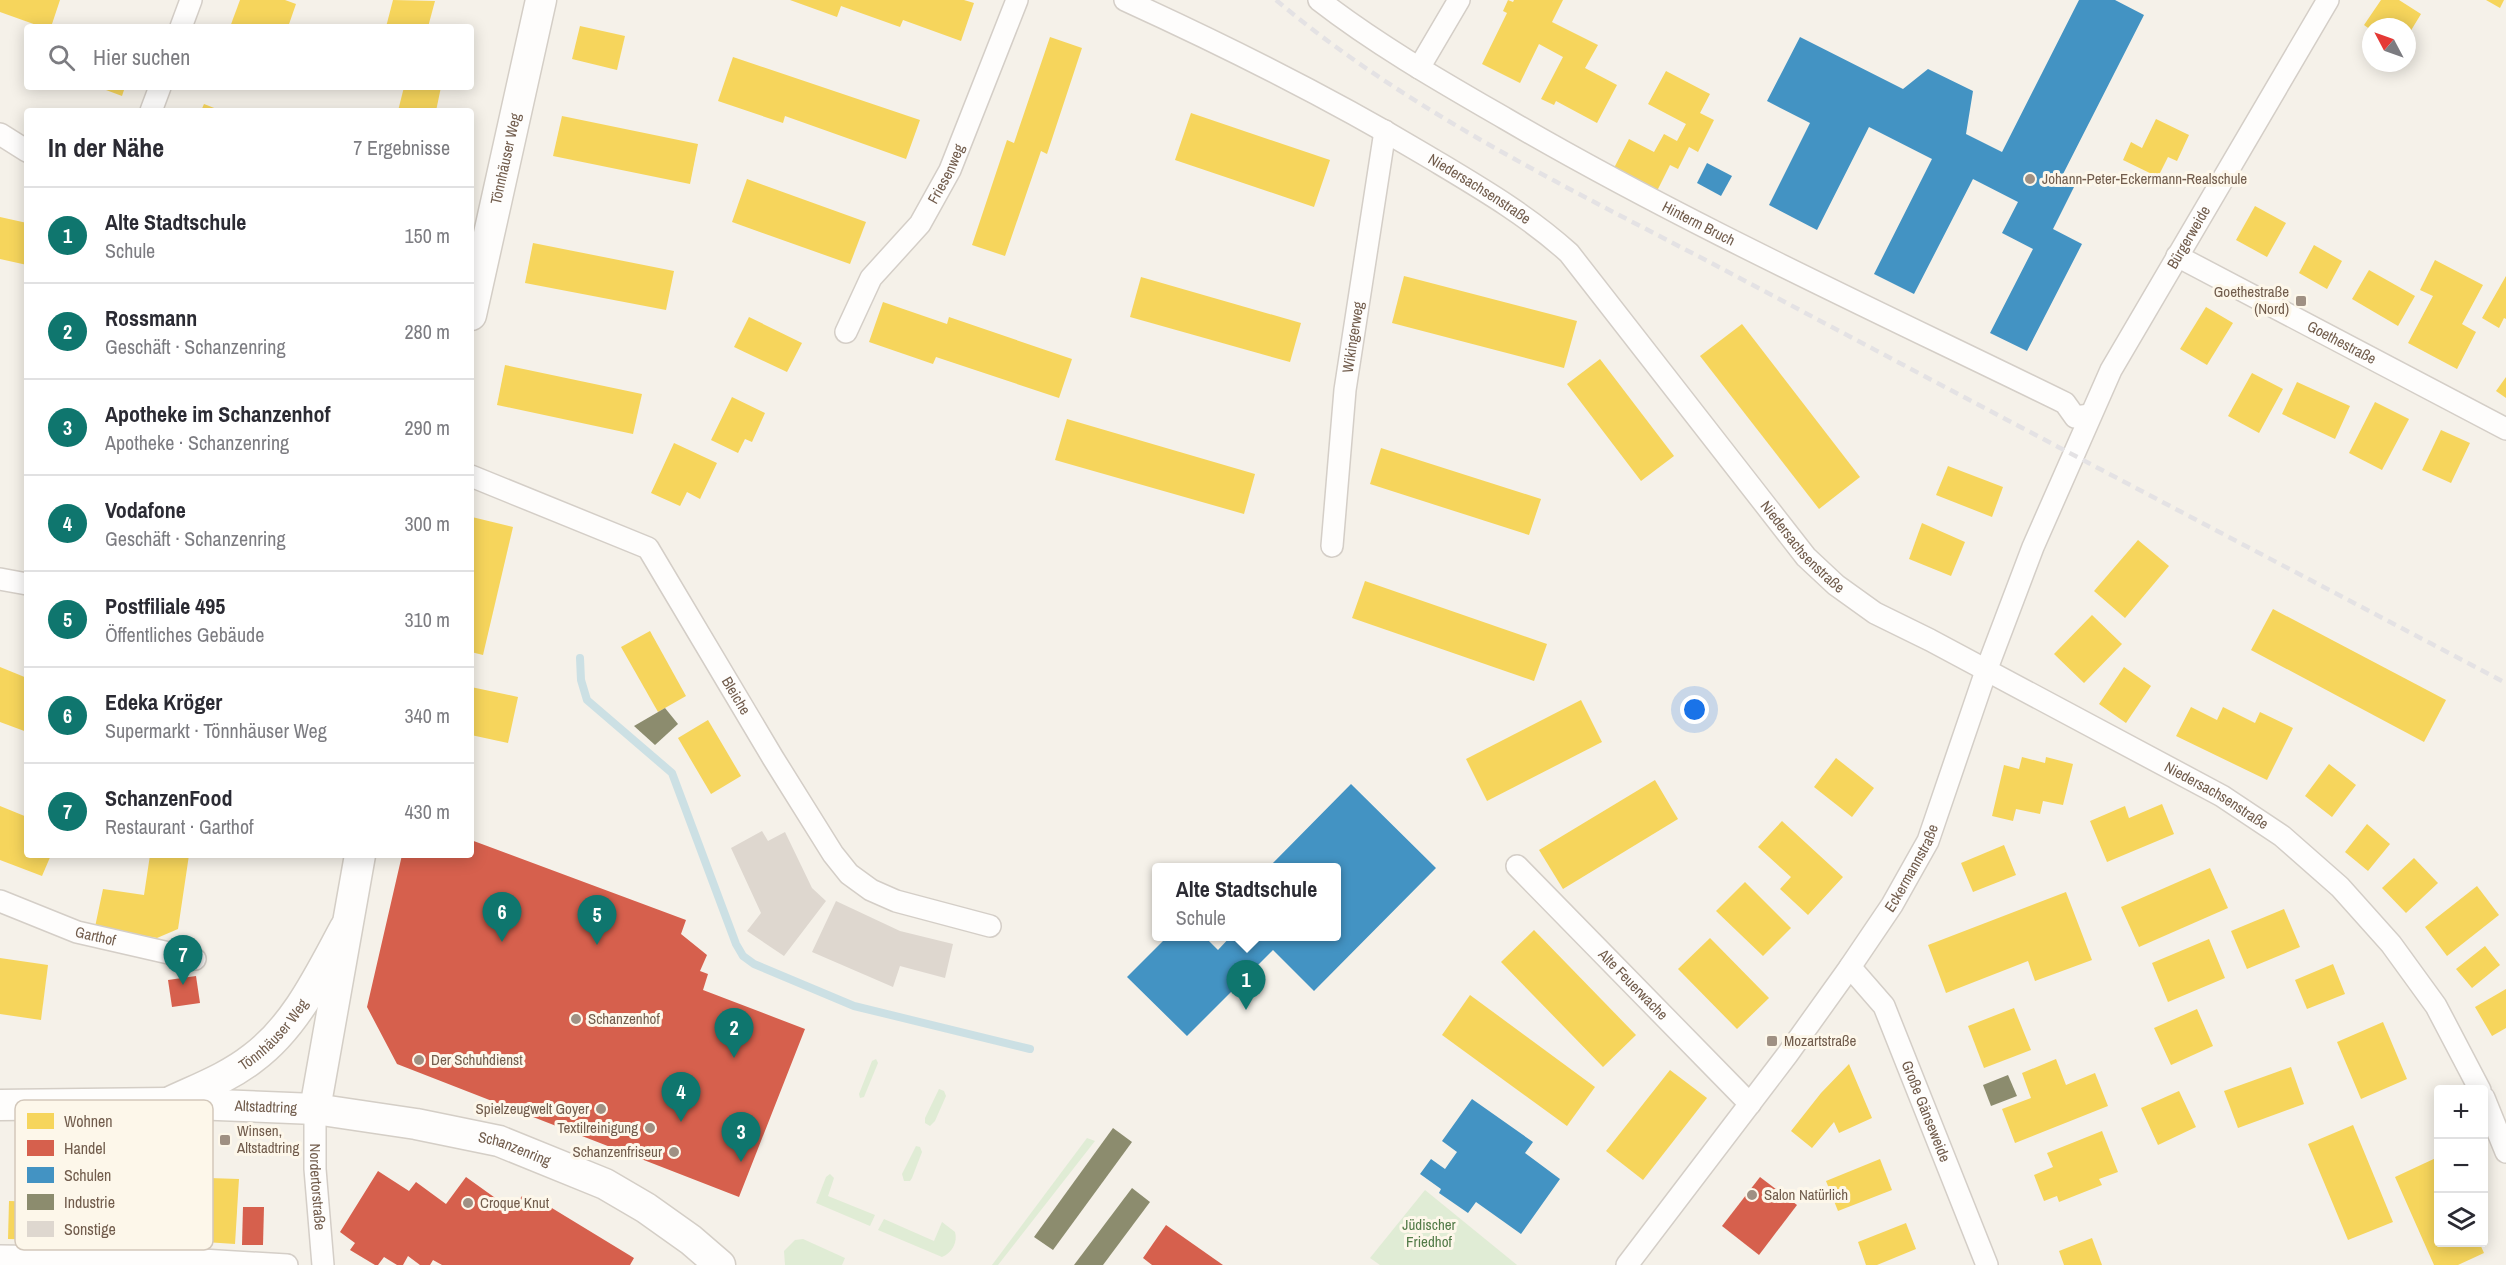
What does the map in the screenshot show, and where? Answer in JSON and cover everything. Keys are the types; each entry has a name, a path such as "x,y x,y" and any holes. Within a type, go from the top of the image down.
{"main road":[{"name":"Tönnhäuser Weg","path":"474,302 541,0"},
{"name":"Tönnhäuser Weg","path":"315,1109 345,928 359,858"},
{"name":"Tönnhäuser Weg","path":"174,1100 223,1078 255,1058 285,1026 309,995 345,928"},
{"name":"Altstadtring","path":"0,1105 15,1105"},
{"name":"Altstadtring","path":"213,1105 315,1109"},
{"name":"Schanzenring","path":"315,1109 416,1124 499,1141 605,1185 646,1208 691,1240 720,1265"}],"street":[{"path":"182,24 191,0"},
{"name":"Friesenweg","path":"846,332 871,278 920,224 950,170 1017,0"},
{"name":"Niedersachsenstraße","path":"1125,0 1212,40 1385,131 1506,203 1542,228 1569,253 1806,557 1836,585 1875,614 1930,640 2222,796 2282,836 2340,887 2391,944 2436,1006 2478,1085"},
{"name":"Hinterm Bruch","path":"1319,0 1342,18 1419,68 1535,136 1656,202 2065,403 2075,417 2090,415"},
{"path":"1419,68 1459,0"},
{"name":"Bürgerweide","path":"2090,415 2111,370 2328,0"},
{"path":"153,108 159,90"},
{"name":"Wikingerweg","path":"1332,546 1345,390 1385,131"},
{"path":"0,134 24,149"},
{"name":"Goethestraße","path":"2177,256 2506,429"},
{"name":"Eckermannstraße","path":"1628,1265 1850,967 1892,905 1928,842 1986,671 2033,547 2090,415"},
{"name":"Bleiche","path":"474,477 648,548 773,758 833,854 849,874 871,890 896,901 990,927"},
{"path":"0,579 24,583"},
{"name":"Alte Feuerwache","path":"1517,866 1750,1104"},
{"name":"Garthof","path":"0,901 77,932 195,959"},
{"name":"Große Gänseweide","path":"1850,967 1884,1006 1986,1265"},
{"path":"2488,1108 2506,1152"},
{"name":"Nordertorstraße","path":"315,1109 315,1169 322,1265"},
{"path":"0,1256 185,1259 287,1265"}],"green space":[{"path":"876,1059 878,1063 864,1097 860,1098 859,1094 872,1061"},
{"path":"939,1089 944,1091 946,1096 935,1121 930,1126 925,1123 925,1118"},
{"path":"1087,1138 1095,1141 998,1265 992,1265"},
{"path":"916,1146 920,1147 922,1152 912,1178 910,1181 904,1181 902,1174"},
{"path":"830,1174 834,1178 828,1196 875,1215 870,1226 816,1203 826,1177"},
{"name":"Jüdischer Friedhof","path":"1425,1190 1517,1265 1380,1265 1370,1258"},
{"path":"884,1219 934,1241 942,1222 955,1232 955,1243 949,1253 942,1257 878,1230"},
{"path":"803,1239 845,1258 842,1265 785,1265 784,1251 795,1240"}],"building: Wohnen":[{"path":"0,0 60,0 52,24 34,24 0,12"},
{"path":"240,0 285,0 296,4 289,24 231,24"},
{"path":"393,0 435,1 429,24 387,24"},
{"path":"790,0 964,0 974,3 961,41 903,20 900,27 841,6 837,17"},
{"path":"1508,0 1513,2 1514,0 1563,0 1552,22 1598,45 1585,68 1617,85 1597,123 1556,101 1554,105 1541,99 1563,57 1539,44 1520,83 1482,64 1507,13 1503,11"},
{"path":"2381,0 2399,0 2421,14 2416,22 2416,18 2369,18"},
{"path":"2486,0 2504,0 2500,8"},
{"path":"580,26 625,36 617,70 572,59"},
{"path":"1050,37 1082,48 1047,154 1041,151 1005,256 972,245 1007,140 1014,143"},
{"path":"733,57 920,120 906,159 785,116 783,123 718,101"},
{"path":"1666,71 1710,94 1700,113 1714,120 1698,152 1689,147 1678,169 1670,165 1657,191 1614,168 1629,139 1654,152 1664,134 1677,141 1686,124 1648,104"},
{"path":"106,90 124,90 122,96"},
{"path":"403,90 440,90 437,108 399,108"},
{"path":"204,104 214,108 202,108"},
{"path":"1191,113 1330,160 1314,207 1175,160"},
{"path":"562,116 698,144 690,184 553,156"},
{"path":"2156,119 2189,135 2177,161 2168,157 2158,177 2123,160 2131,142 2142,148"},
{"path":"747,179 866,222 850,264 732,222"},
{"path":"2255,206 2286,223 2267,257 2236,240"},
{"path":"0,217 24,222 24,264 0,259"},
{"path":"533,243 674,271 666,310 525,283"},
{"path":"2314,245 2342,261 2327,289 2299,273"},
{"path":"2435,260 2483,285 2462,324 2476,332 2457,369 2408,343 2433,296 2420,290"},
{"path":"2369,270 2415,296 2398,326 2352,299"},
{"path":"1404,276 1577,321 1564,368 1392,323"},
{"path":"2506,276 2506,319 2504,318 2499,328 2482,318"},
{"path":"1141,277 1301,323 1290,362 1130,317"},
{"path":"883,302 947,324 949,317 1072,359 1059,398 936,357 933,364 869,342"},
{"path":"2206,307 2233,323 2207,365 2180,349"},
{"path":"749,317 802,343 787,372 734,347"},
{"path":"1742,324 1860,477 1819,509 1700,356"},
{"path":"1600,359 1674,456 1641,481 1567,384"},
{"path":"505,365 642,394 633,434 497,405"},
{"path":"2252,373 2283,389 2259,433 2228,416"},
{"path":"2506,377 2506,398 2496,391"},
{"path":"2297,382 2350,406 2335,439 2282,414"},
{"path":"732,397 765,413 752,442 745,439 738,453 711,440"},
{"path":"2375,402 2409,419 2382,470 2349,453"},
{"path":"1067,419 1255,474 1244,514 1055,460"},
{"path":"2441,430 2470,443 2451,483 2422,470"},
{"path":"674,443 717,463 700,499 687,492 680,506 651,493"},
{"path":"1381,448 1541,499 1529,535 1370,484"},
{"path":"1948,466 2003,487 1992,517 1936,495"},
{"path":"474,517 513,527 483,655 474,653"},
{"path":"1922,523 1965,542 1951,576 1909,559"},
{"path":"2138,540 2169,566 2125,618 2094,591"},
{"path":"1365,581 1547,644 1534,681 1352,618"},
{"path":"2273,609 2446,700 2424,742 2251,650"},
{"path":"2092,615 2122,644 2084,683 2054,654"},
{"path":"650,631 686,696 658,712 621,647"},
{"path":"0,667 24,677 24,731 0,722"},
{"path":"2124,667 2151,686 2126,723 2099,704"},
{"path":"474,688 518,697 508,743 474,736"},
{"path":"1581,700 1602,742 1487,801 1466,759"},
{"path":"2191,707 2217,720 2223,707 2255,723 2260,712 2293,728 2267,780 2176,736"},
{"path":"708,720 741,776 711,794 678,738"},
{"path":"2022,757 2045,763 2046,757 2073,764 2063,805 2043,801 2040,814 2016,809 2013,821 1992,816 2004,765 2019,769"},
{"path":"1836,758 1874,788 1852,817 1814,787"},
{"path":"2329,764 2356,785 2332,817 2305,796"},
{"path":"1655,780 1678,819 1563,889 1539,850"},
{"path":"2162,804 2174,834 2107,862 2090,821 2125,806 2129,818"},
{"path":"0,806 24,816 24,858 50,858 42,876 0,860"},
{"path":"1782,821 1843,877 1808,915 1780,889 1791,877 1758,847"},
{"path":"2367,824 2390,844 2368,871 2345,852"},
{"path":"2004,845 2016,875 1973,892 1961,863"},
{"path":"150,858 189,858 178,929 157,938 95,927 103,889 144,895"},
{"path":"2414,858 2438,883 2406,913 2382,888"},
{"path":"2210,868 2228,908 2139,947 2121,907"},
{"path":"1745,882 1791,928 1763,956 1716,911"},
{"path":"2477,886 2499,915 2447,956 2425,927"},
{"path":"2066,892 2092,960 2035,981 2028,961 1946,993 1928,945"},
{"path":"2284,909 2300,947 2247,969 2231,931"},
{"path":"1534,930 1636,1035 1603,1067 1501,962"},
{"path":"1710,938 1769,998 1737,1029 1678,969"},
{"path":"2209,939 2225,978 2168,1002 2152,963"},
{"path":"2485,946 2500,965 2472,988 2456,969"},
{"path":"0,958 48,965 41,1020 0,1014"},
{"path":"2333,964 2345,994 2307,1009 2295,980"},
{"path":"2506,989 2506,1028 2492,1036 2475,1007"},
{"path":"1470,995 1595,1087 1567,1126 1442,1035"},
{"path":"2014,1008 2031,1050 1984,1068 1968,1026"},
{"path":"2197,1009 2213,1046 2171,1065 2154,1028"},
{"path":"2383,1022 2407,1079 2361,1099 2337,1042"},
{"path":"2056,1059 2066,1085 2095,1073 2108,1106 2015,1143 2002,1109 2031,1098 2022,1073"},
{"path":"1849,1064 1872,1118 1839,1133 1834,1122 1812,1148 1791,1131 1821,1093"},
{"path":"2291,1067 2304,1104 2238,1128 2224,1091"},
{"path":"1670,1070 1707,1098 1643,1180 1606,1151"},
{"path":"2179,1091 2196,1127 2158,1145 2141,1108"},
{"path":"2353,1125 2393,1222 2348,1240 2308,1144"},
{"path":"2102,1131 2118,1172 2099,1179 2102,1185 2059,1202 2057,1196 2044,1201 2034,1175 2053,1167 2047,1153"},
{"path":"1880,1159 1892,1190 1838,1211 1826,1181"},
{"path":"2434,1159 2434,1247 2481,1247 2484,1253 2458,1265 2434,1265 2395,1177"},
{"path":"213,1178 239,1179 235,1244 213,1243"},
{"path":"9,1201 15,1201 15,1239 8,1239"},
{"path":"1906,1223 1916,1249 1877,1265 1866,1265 1858,1242"},
{"path":"2092,1238 2102,1265 2064,1265 2059,1251"}],"building: Handel":[{"name":"Schanzenhof","path":"474,841 686,920 681,934 707,955 700,971 708,974 703,990 805,1029 739,1197 397,1064 367,1007 401,858 474,858"},
{"path":"196,976 200,1003 172,1007 168,980"},
{"path":"378,1171 409,1191 416,1182 446,1204 466,1177 512,1210 522,1196 538,1208 542,1202 634,1258 630,1265 442,1265 433,1260 430,1265 420,1265 408,1256 403,1265 397,1265 384,1257 378,1265 375,1265 350,1250 355,1243 340,1232"},
{"path":"1760,1177 1797,1205 1759,1255 1722,1226"},
{"path":"243,1207 264,1207 263,1245 242,1245"},
{"path":"1166,1225 1223,1265 1152,1265 1143,1258"}],"building: Schulen":[{"path":"2079,0 2115,0 2144,15 2061,178 2075,185 2053,229 2082,244 2027,351 1990,333 2033,249 2002,233 2018,202 1973,179 1914,294 1874,274 1932,159 1869,127 1817,230 1769,205 1810,123 1767,101 1800,37 1903,89 1928,69 1973,91 1966,134 2002,152"},
{"path":"1707,163 1732,176 1721,196 1697,183"},
{"path":"1351,784 1436,868 1314,991 1273,950 1187,1036 1127,977 1163,941 1209,941 1218,950 1226,941 1341,941 1341,863 1273,863"},
{"path":"1472,1099 1533,1142 1525,1153 1560,1179 1521,1234 1476,1202 1468,1213 1439,1193 1441,1189 1420,1174 1431,1159 1445,1169 1457,1152 1442,1141"}],"building: Industrie":[{"path":"665,708 678,724 655,745 634,726"},
{"path":"2008,1075 2017,1096 1991,1106 1983,1085"},
{"path":"1113,1128 1132,1142 1053,1250 1034,1237"},
{"path":"1132,1188 1150,1202 1103,1265 1074,1265"}],"building: Sonstige":[{"path":"762,831 768,841 785,832 812,888 826,901 784,956 747,931 761,913 731,848"},
{"path":"836,901 900,931 953,944 945,978 900,966 893,987 812,952"}],"waterway":[{"path":"580,658 581,680 587,700 672,773 736,944 743,956 754,964 854,1006 1030,1049"}],"railway":[{"path":"1276,0 1330,43 1386,82 1505,154 2506,683"}],"place":[{"name":"Johann-Peter-Eckermann-Realschule","path":"2030,179"},
{"name":"Goethestraße (Nord)","path":"2301,301"},
{"name":"Edeka Kröger","path":"502,942"},
{"name":"Postfiliale 495","path":"597,945"},
{"name":"SchanzenFood","path":"183,985"},
{"name":"Alte Stadtschule","path":"1246,1010"},
{"name":"Schanzenhof","path":"576,1019"},
{"name":"Mozartstraße","path":"1772,1041"},
{"name":"Rossmann","path":"734,1058"},
{"name":"Der Schuhdienst","path":"419,1060"},
{"name":"Spielzeugwelt Goyer","path":"601,1109"},
{"name":"Vodafone","path":"681,1122"},
{"name":"Textilreinigung","path":"650,1128"},
{"name":"Winsen, Altstadtring","path":"225,1140"},
{"name":"Schanzenfriseur","path":"674,1152"},
{"name":"Apotheke im Schanzenhof","path":"741,1162"},
{"name":"Salon Natürlich","path":"1752,1195"},
{"name":"Croque Knut","path":"468,1203"}]}
